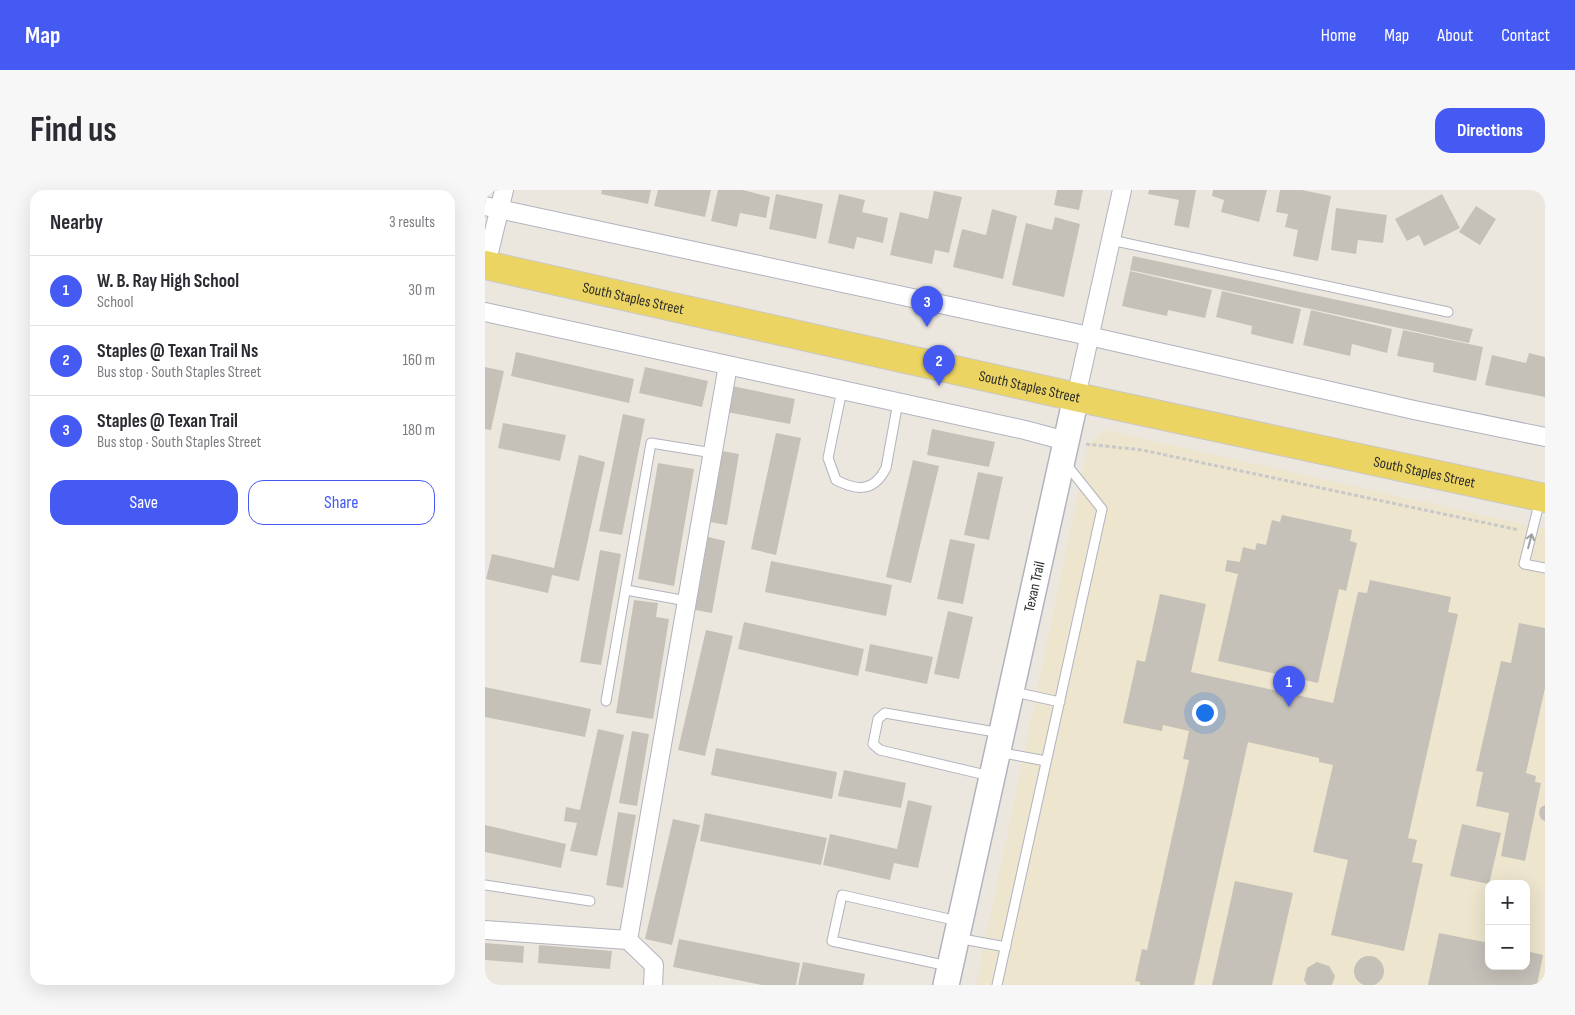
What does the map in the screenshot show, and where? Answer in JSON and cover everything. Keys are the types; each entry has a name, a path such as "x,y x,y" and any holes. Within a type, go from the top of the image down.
{"main road":[{"name":"South Staples Street","path":"486,265 1076,397 1543,497"}],"street":[{"path":"486,265 492,208 504,190"},
{"name":"Texan Trail","path":"948,976 1122,190"},
{"path":"492,208 1089,336 1415,410 1545,437"},
{"path":"485,312 1025,430 1064,450"},
{"path":"628,940 728,365"},
{"path":"485,930 628,940 655,965 653,985"}],"lane":[{"path":"1111,240 1448,312"},
{"path":"842,390 828,458 835,480 855,488 871,486 881,478 886,468 898,402"},
{"path":"606,701 651,443 713,453"},
{"path":"997,985 1102,509 1064,450"},
{"path":"1543,497 1524,564 1545,568"},
{"path":"626,590 687,601"},
{"path":"1011,691 1060,702"},
{"path":"992,777 880,750 873,744 878,719 885,713 1000,742 1046,761"},
{"path":"485,885 590,901"},
{"path":"948,976 832,941 842,895 959,929 1006,947"}],"path":[{"path":"1064,450 1142,450 1532,532"}],"shaded area":[{"path":"1104,430 1545,529 1545,985 976,985 1088,445"}],"building":[{"path":"602,190 651,190 648,204 601,194"},
{"path":"658,190 711,190 705,217 654,206"},
{"path":"718,190 743,190 770,197 766,218 740,213 737,227 711,221"},
{"path":"1057,190 1083,190 1079,210 1054,205"},
{"path":"1149,190 1196,190 1189,228 1174,225 1179,200 1148,194"},
{"path":"1213,190 1267,190 1259,222 1221,212 1224,200 1212,196"},
{"path":"1280,190 1302,190 1331,196 1318,261 1293,256 1298,230 1285,227 1288,214 1276,212"},
{"path":"934,191 962,197 949,253 935,250 932,264 890,255 900,212 928,219"},
{"path":"776,194 823,204 816,239 769,229"},
{"path":"839,194 865,200 862,212 888,218 883,243 857,237 854,249 828,243"},
{"path":"1442,194 1460,228 1424,246 1419,235 1407,241 1395,219"},
{"path":"1476,206 1496,219 1480,245 1459,232"},
{"path":"1336,208 1387,215 1383,243 1358,240 1356,254 1331,250"},
{"path":"992,209 1017,216 1003,279 953,267 962,229 986,235"},
{"path":"1055,217 1080,224 1064,297 1012,285 1026,223 1052,230"},
{"path":"1133,256 1473,329 1469,343 1130,270"},
{"path":"1130,271 1212,290 1205,318 1168,310 1167,316 1122,306"},
{"path":"1222,291 1301,309 1293,344 1251,334 1252,326 1216,317"},
{"path":"1311,310 1392,329 1387,353 1352,344 1350,356 1303,345"},
{"path":"1403,330 1483,347 1476,381 1433,372 1434,363 1397,356"},
{"path":"516,352 634,379 629,403 511,376"},
{"path":"1529,353 1545,357 1545,397 1485,385 1492,355 1526,363"},
{"path":"485,367 504,371 491,430 485,429"},
{"path":"645,367 708,381 702,407 639,393"},
{"path":"732,386 795,399 790,424 727,412"},
{"path":"623,414 645,419 622,535 599,531"},
{"path":"503,423 566,435 560,461 498,448"},
{"path":"932,429 995,442 989,467 927,455"},
{"path":"776,433 801,438 776,555 751,549"},
{"path":"722,451 739,454 727,525 710,522"},
{"path":"579,455 605,462 579,581 552,575 548,593 486,579 492,554 554,568"},
{"path":"913,460 939,466 911,583 886,577"},
{"path":"658,463 694,469 674,586 638,579"},
{"path":"978,472 1003,477 989,540 964,535"},
{"path":"1282,515 1352,530 1350,541 1357,543 1346,591 1339,589 1318,683 1218,661 1238,574 1225,571 1227,560 1240,562 1243,547 1255,550 1257,543 1266,545 1272,520 1280,522"},
{"path":"708,537 725,541 712,613 695,610"},
{"path":"950,539 975,544 963,604 937,599"},
{"path":"600,550 621,554 601,665 580,662"},
{"path":"771,561 892,585 886,616 765,592"},
{"path":"1370,580 1451,597 1448,612 1458,614 1408,838 1417,840 1412,862 1423,864 1404,951 1331,935 1348,860 1313,852 1333,765 1319,762 1319,758 1248,742 1194,985 1140,985 1140,982 1135,981 1142,949 1147,950 1189,760 1183,759 1189,731 1163,725 1162,731 1123,723 1137,660 1145,662 1160,594 1206,604 1191,672 1333,703 1358,592 1367,593"},
{"path":"634,600 658,603 656,617 669,619 653,719 616,713"},
{"path":"948,611 973,617 959,679 934,674"},
{"path":"744,622 864,649 858,676 738,649"},
{"path":"1519,623 1545,628 1545,688 1526,773 1536,776 1535,782 1541,783 1525,861 1501,856 1509,813 1476,806 1483,772 1476,771 1501,661 1511,663"},
{"path":"706,630 733,636 705,756 678,750"},
{"path":"870,644 933,657 927,684 865,671"},
{"path":"485,687 591,709 585,737 485,717"},
{"path":"598,729 624,735 597,856 570,851 577,823 564,821 566,807 580,810"},
{"path":"632,731 649,734 637,806 619,803"},
{"path":"716,748 837,772 832,799 711,775"},
{"path":"844,770 906,783 901,808 838,796"},
{"path":"908,800 932,806 918,868 894,863 890,880 823,865 830,834 897,849"},
{"path":"1545,805 1545,821 1541,819 1539,814 1540,808"},
{"path":"618,812 636,815 623,888 606,885"},
{"path":"705,813 827,838 821,865 700,841"},
{"path":"673,819 700,825 672,945 645,939"},
{"path":"1462,824 1501,833 1490,880 1485,880 1485,883 1450,876"},
{"path":"485,825 566,844 561,868 485,852"},
{"path":"1235,881 1293,893 1272,985 1212,985"},
{"path":"1439,933 1485,942 1485,970 1530,970 1530,952 1543,955 1537,985 1428,985"},
{"path":"679,939 800,963 796,985 762,985 673,967"},
{"path":"485,943 524,946 523,963 485,960"},
{"path":"539,945 612,951 610,969 538,963"},
{"path":"1369,956 1375,957 1383,965 1383,977 1375,985 1369,986 1363,985 1355,977 1354,971 1355,965 1363,957"},
{"path":"803,962 865,974 863,985 798,985"},
{"path":"1317,962 1329,966 1335,976 1332,985 1307,985 1304,980 1307,968"}],"place":[{"name":"Staples @ Texan Trail","path":"927,327"},
{"name":"Staples @ Texan Trail Ns","path":"939,386"},
{"name":"W. B. Ray High School","path":"1289,707"}]}
